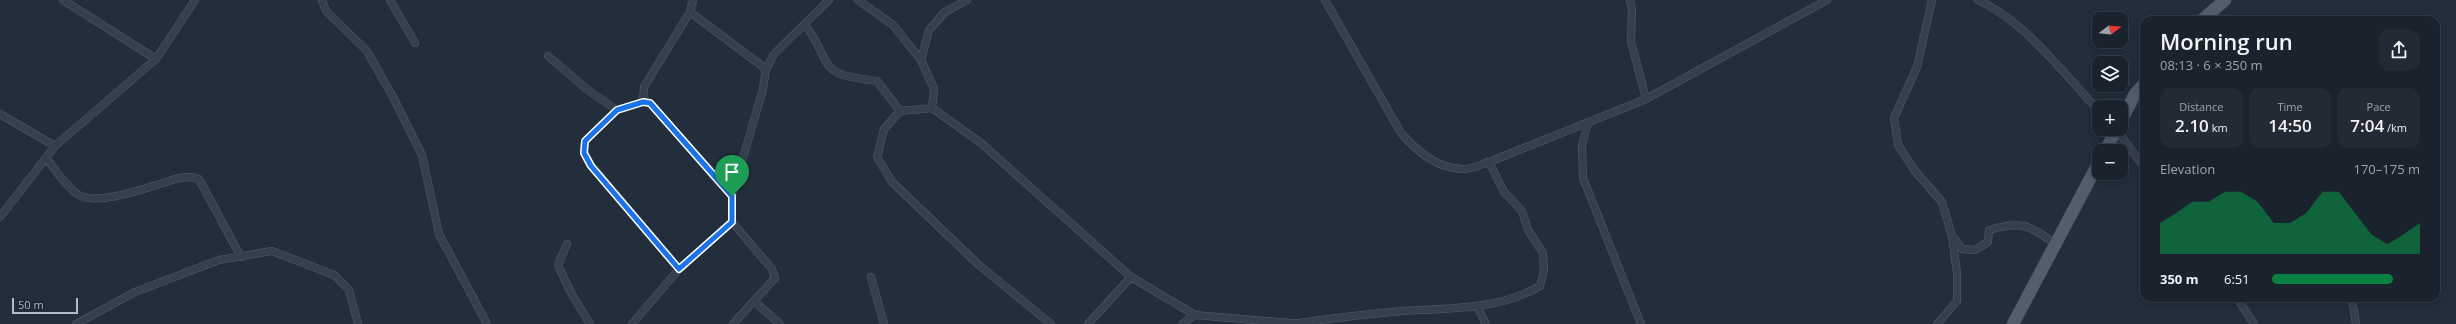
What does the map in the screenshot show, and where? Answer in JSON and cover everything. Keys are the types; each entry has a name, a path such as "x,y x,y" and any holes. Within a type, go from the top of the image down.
{"main road":[{"path":"2207,16 2225,0"},
{"path":"2128,108 2135,94 2140,88"},
{"path":"2013,324 2054,243 2092,175"}],"street":[{"path":"63,0 156,59"},
{"path":"0,217 47,159 55,146 156,59 195,0"},
{"path":"322,0 326,11 367,51 422,155 439,234 487,324"},
{"path":"390,0 415,43"},
{"path":"643,102 644,87 690,12 693,0"},
{"path":"733,324 755,302 775,278 774,273 732,222 732,196 763,89 766,70 774,54 829,0"},
{"path":"858,0 893,25 921,60 934,89 932,108"},
{"path":"921,60 929,30 946,12 967,0"},
{"path":"1325,0 1401,133 1416,149 1435,163 1463,170 1489,162 1646,99 1822,1"},
{"path":"1630,0 1632,10 1631,41 1646,99"},
{"path":"1932,0 1917,67 1894,118 1898,145 1915,171 1942,202 1952,236 1957,273 1957,301 1937,324"},
{"path":"1978,0 1993,7 2031,36 2092,103"},
{"path":"690,12 766,70"},
{"path":"805,24 823,58 834,73 848,78 877,82 900,111"},
{"path":"548,56 589,91 617,110"},
{"path":"679,269 591,166 584,153 585,141 617,110 643,102 650,103 732,196"},
{"path":"1050,324 980,266 892,182 877,157 884,129 900,111 932,108 981,143 1131,277 1195,315 1300,324 1401,312 1477,306 1528,293 1540,286 1544,270 1543,253 1528,230 1522,211 1504,192 1489,162"},
{"path":"0,114 55,146"},
{"path":"1588,123 1582,145 1583,178 1641,324"},
{"path":"2122,136 2140,161"},
{"path":"47,159 65,183 78,195 93,198 110,197 191,176 198,179 241,256"},
{"path":"632,324 679,269 732,222"},
{"path":"1952,236 1962,249 1975,250 1988,242 1988,230 2024,224 2054,243"},
{"path":"567,244 558,265 570,292 590,324"},
{"path":"76,324 135,292 219,260 272,250 334,275 348,290 358,324"},
{"path":"871,277 884,324"},
{"path":"1088,324 1131,277"},
{"path":"755,302 780,324"},
{"path":"2240,302 2254,324"},
{"path":"2353,302 2356,324"},
{"path":"1477,306 1486,324"},
{"path":"1182,324 1195,315"}],"route":[{"path":"643,102 650,103 732,196 732,222 679,269 591,166 584,153 585,141 617,110 643,102"}]}
